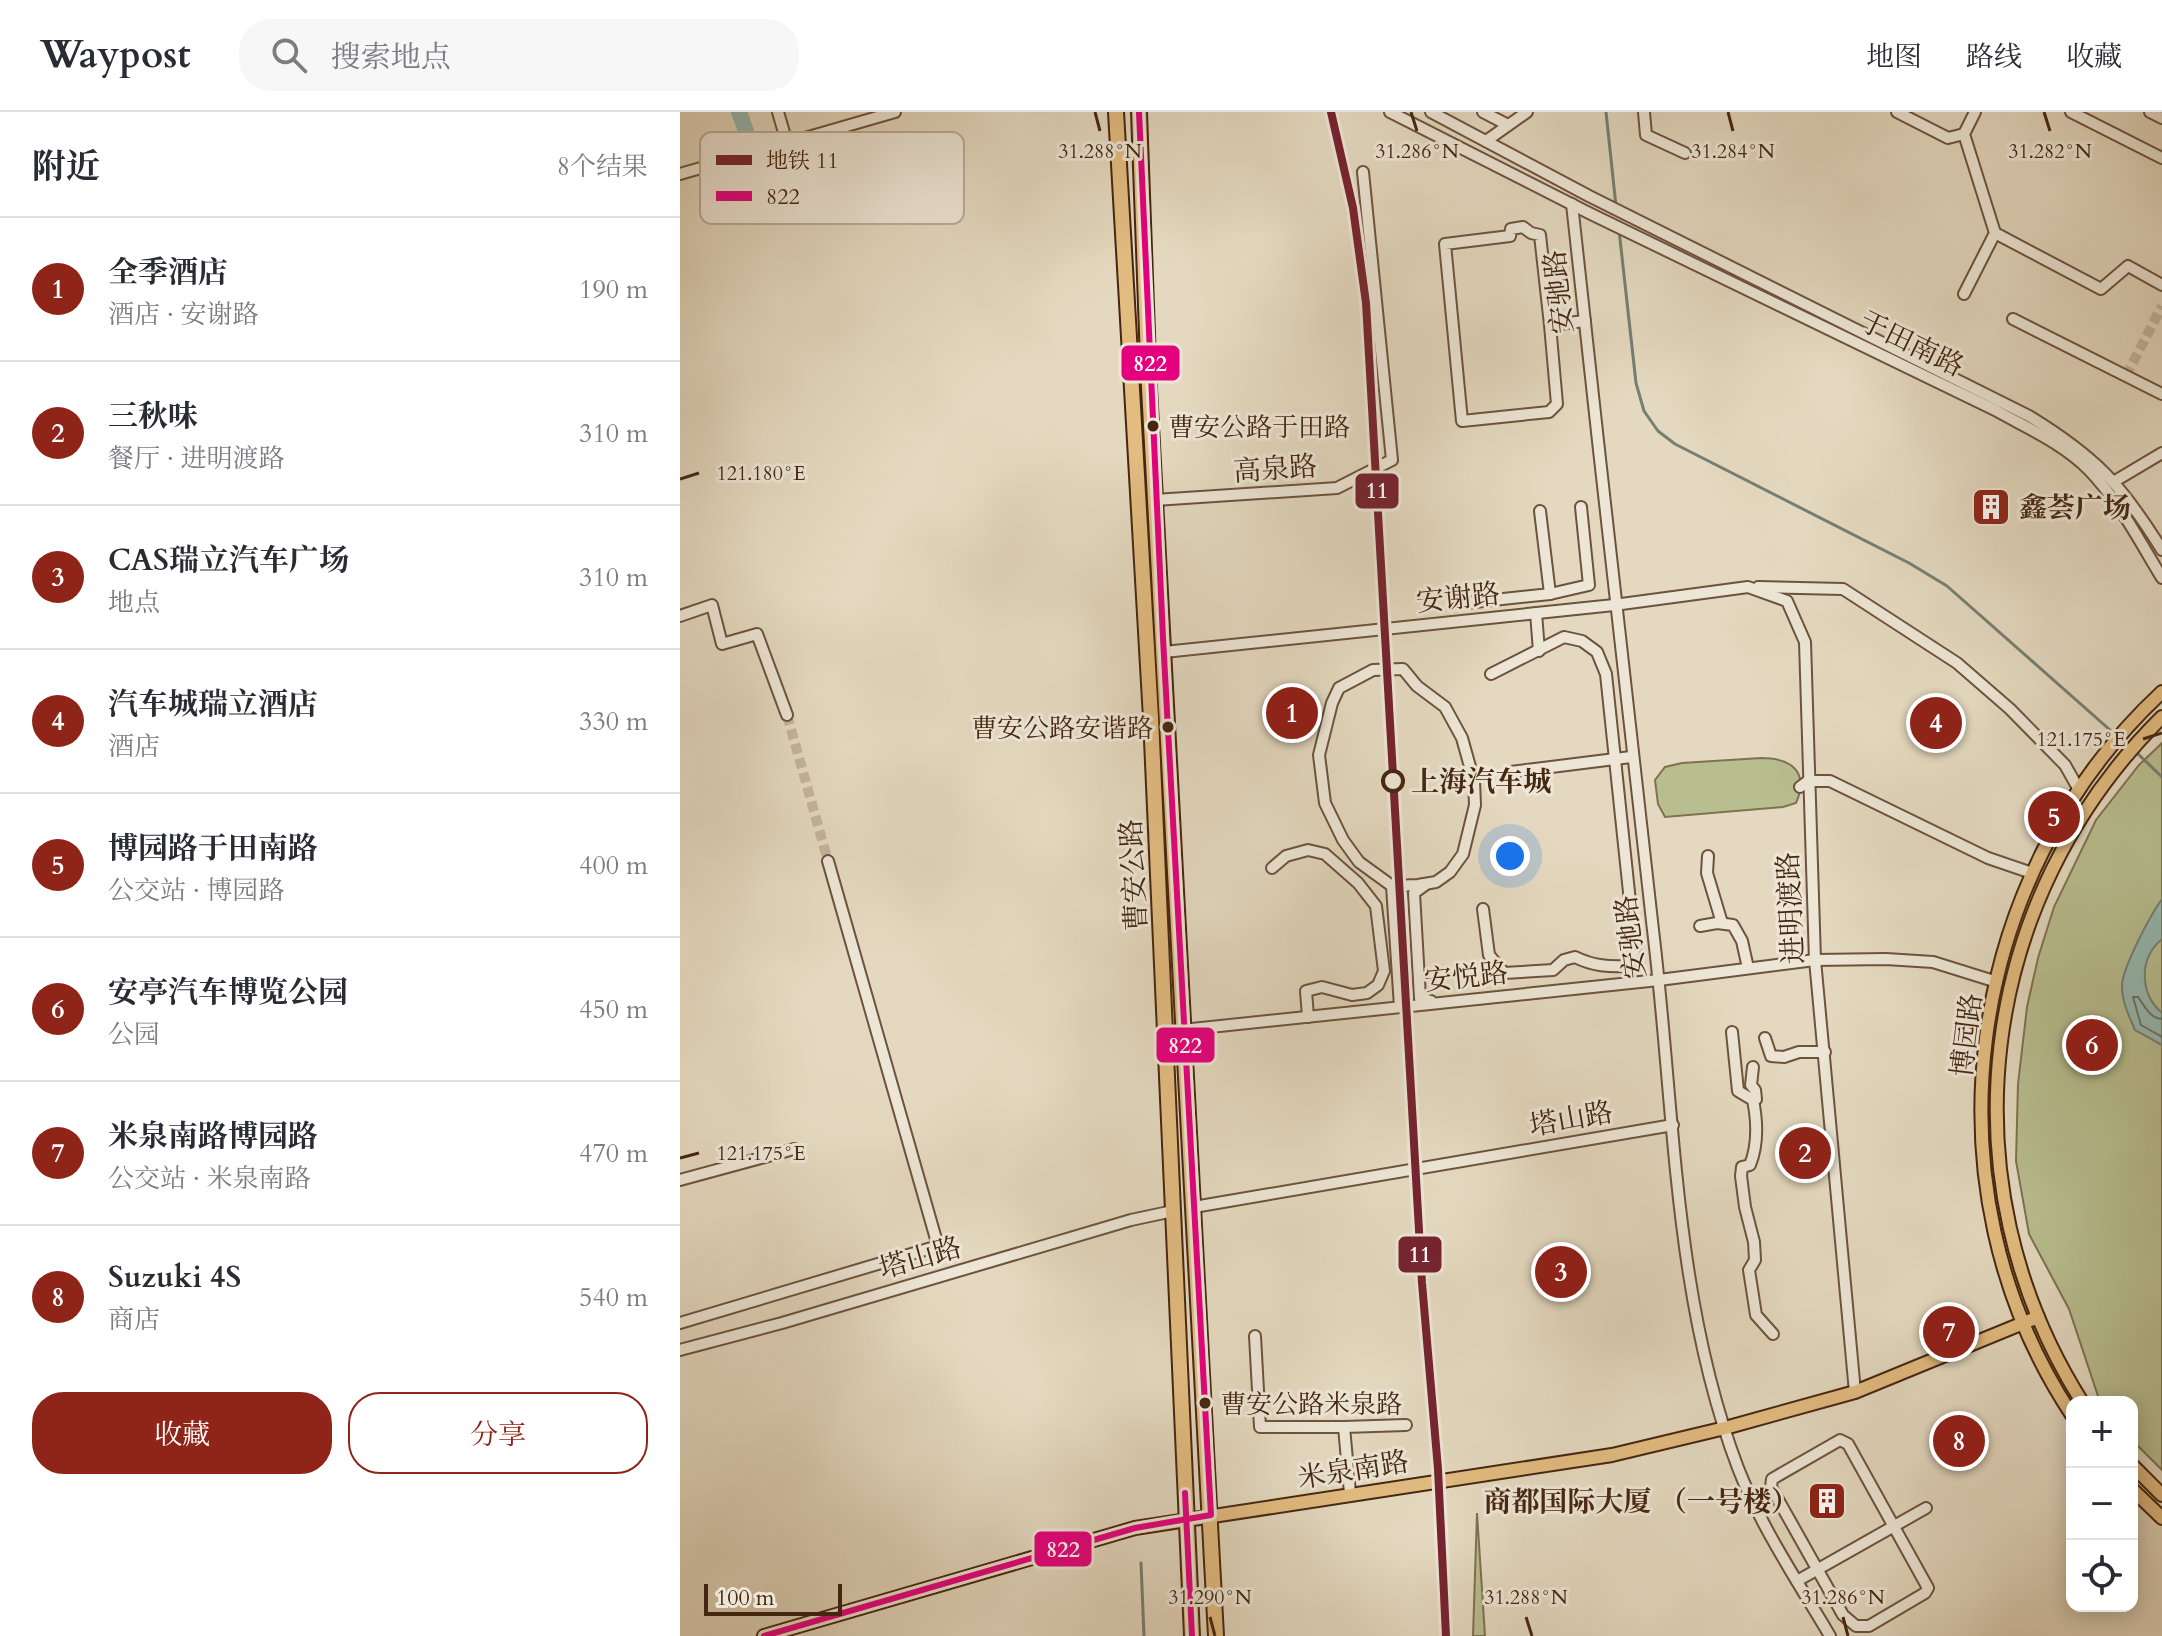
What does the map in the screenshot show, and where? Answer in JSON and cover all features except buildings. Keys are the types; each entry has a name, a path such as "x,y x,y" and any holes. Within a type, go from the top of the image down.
{"highway":[{"name":"曹安公路","path":"1116,112 1140,501 1192,1636"},
{"name":"曹安公路","path":"1139,112 1155,500 1216,1636"}],"main road":[{"name":"博园路","path":"2066,1405 2022,1323 1996,1245 1983,1158 1985,1049 1997,982 2013,923 2054,827 2099,761 2133,719 2162,692"},
{"name":"博园路","path":"2079,1396 2038,1317 2022,1273 2005,1201 1997,1117 1999,1045 2023,938 2035,904 2067,838 2114,770 2162,717"},
{"name":"米泉南路","path":"764,1636 1135,1528 1612,1455 1725,1428 1855,1392 2038,1317"},
{"path":"2135,1468 2162,1495"},
{"path":"2138,1495 2162,1518"}],"street":[{"path":"778,112 784,132"},
{"path":"825,132 895,112"},
{"name":"于田南路","path":"1390,112 1641,238 2029,416 2089,456 2115,481 2162,550"},
{"name":"于田南路","path":"1431,112 1935,375 2046,438 2089,470 2162,578"},
{"path":"1483,112 1508,125"},
{"path":"1486,141 1527,112"},
{"path":"1644,112 1646,135 1685,153"},
{"path":"1897,112 1948,138 1964,134"},
{"path":"1964,294 1995,233 1964,134 1975,112"},
{"path":"2071,112 2162,158"},
{"path":"2150,112 2162,118"},
{"path":"680,174 700,168"},
{"name":"高泉路","path":"1155,500 1337,488 1392,460 1363,172"},
{"name":"安驰路","path":"1572,204 1631,757 1659,980 1691,1298 1725,1428 1749,1493 1830,1636"},
{"path":"1523,227 1540,235 1550,325 1557,404 1549,412 1462,421 1445,244 1510,236 1511,229 1523,227"},
{"path":"1995,233 2101,289 2128,266 2162,285"},
{"path":"2013,319 2162,394"},
{"path":"1550,325 1585,321"},
{"path":"2115,481 2162,454"},
{"path":"1465,603 1550,594 1589,585 1581,507"},
{"path":"1540,511 1550,594"},
{"path":"1748,587 1843,589 1957,663 2010,709 2065,765 2078,788"},
{"name":"进明渡路","path":"1614,605 1748,587 1787,601 1805,642 1804,784 1815,960 1855,1392"},
{"path":"680,616 712,605 722,644 757,634 787,715"},
{"name":"安谢路","path":"1164,652 1614,605"},
{"path":"1536,613 1539,651"},
{"path":"1483,909 1489,955 1504,973 1553,970 1564,960 1575,957 1607,967 1629,966 1635,949 1606,674 1597,652 1582,641 1564,637 1491,674"},
{"path":"1380,668 1403,669 1417,686 1445,707 1462,738 1474,781 1475,805 1463,854 1450,872 1436,882 1392,886 1359,862 1343,840 1325,803 1319,755 1332,703 1339,688 1358,676 1380,668"},
{"path":"1511,772 1631,757"},
{"path":"1804,784 1830,781 1988,858 2032,873"},
{"path":"1272,868 1286,856 1308,850 1325,854 1358,883 1376,906 1384,971 1378,985 1367,993 1352,995 1322,987 1306,991 1308,1017"},
{"path":"1708,856 1707,873 1722,923"},
{"path":"680,1323 938,1246 828,861"},
{"path":"1426,884 1414,893 1415,935 1420,998 1431,999 1432,1004"},
{"path":"1392,886 1400,1007"},
{"path":"1700,926 1733,925 1742,941 1748,968"},
{"name":"安悦路","path":"1182,1030 1659,980 1815,960 1933,962 1997,982"},
{"path":"1732,1032 1738,1091 1753,1100"},
{"path":"1765,1038 1771,1056 1825,1052"},
{"path":"1753,1067 1751,1085 1756,1099 1753,1100 1756,1116 1754,1156 1750,1165 1742,1167 1741,1176 1754,1242 1755,1260 1749,1270 1756,1315 1773,1334"},
{"name":"塔山路","path":"1194,1207 1673,1125"},
{"path":"680,1180 794,1149"},
{"name":"塔山路","path":"680,1350 1131,1220 1173,1211"},
{"path":"1255,1336 1260,1427 1406,1425"},
{"path":"1344,1427 1350,1493"},
{"path":"1840,1440 1848,1444 1928,1588 1925,1593 1869,1626 1856,1626 1843,1615 1818,1569 1771,1487 1772,1479 1840,1440"},
{"path":"1797,1581 1926,1508"}],"green space":[{"path":"2162,743 2162,1470 2138,1446 2138,1396 2098,1396 2069,1309 2029,1234 2016,1161 2018,1084 2027,1007 2038,958 2054,907 2096,820 2139,765"},
{"path":"1761,758 1781,761 1795,768 1801,782 1796,803 1783,807 1665,817 1658,804 1655,780 1665,767"},
{"path":"1477,1513 1485,1636 1473,1636"}],"water":[{"path":"2162,899 2162,939 2149,956 2145,976 2149,996 2162,1013 2162,1045 2135,1030 2122,987 2131,956"}],"waterway":[{"path":"739,112 746,131"},
{"path":"1606,112 1616,206"},
{"path":"1619,230 1636,383 1644,411 1658,431 1675,444 1909,563 1947,586 2118,737"},
{"path":"2136,752 2162,777"},
{"path":"1141,1563 1144,1636"}],"tunnel":[{"path":"2126,376 2162,306"},
{"path":"787,715 828,861"}],"railway":[{"path":"1385,664 1390,609"}],"metro line":[{"name":"11","path":"1331,112 1353,208 1366,303 1422,1283 1438,1469 1446,1636"}],"transit line":[{"name":"822","path":"764,1636 1135,1528 1211,1515 1163,638 1139,112"},
{"name":"822","path":"1185,1493 1192,1636"}],"place":[{"name":"曹安公路于田路","path":"1153,426"},
{"name":"鑫荟广场","path":"1991,507"},
{"name":"全季酒店","path":"1292,713"},
{"name":"汽车城瑞立酒店","path":"1936,723"},
{"name":"曹安公路安谐路","path":"1168,727"},
{"name":"上海汽车城","path":"1393,781"},
{"name":"博园路于田南路","path":"2054,817"},
{"name":"安亭汽车博览公园","path":"2092,1045"},
{"name":"三秋味","path":"1805,1153"},
{"name":"CAS瑞立汽车广场","path":"1561,1272"},
{"name":"米泉南路博园路","path":"1949,1332"},
{"name":"曹安公路米泉路","path":"1205,1403"},
{"name":"Suzuki 4S","path":"1959,1441"},
{"name":"商都国际大厦 （一号楼）","path":"1827,1501"}]}
